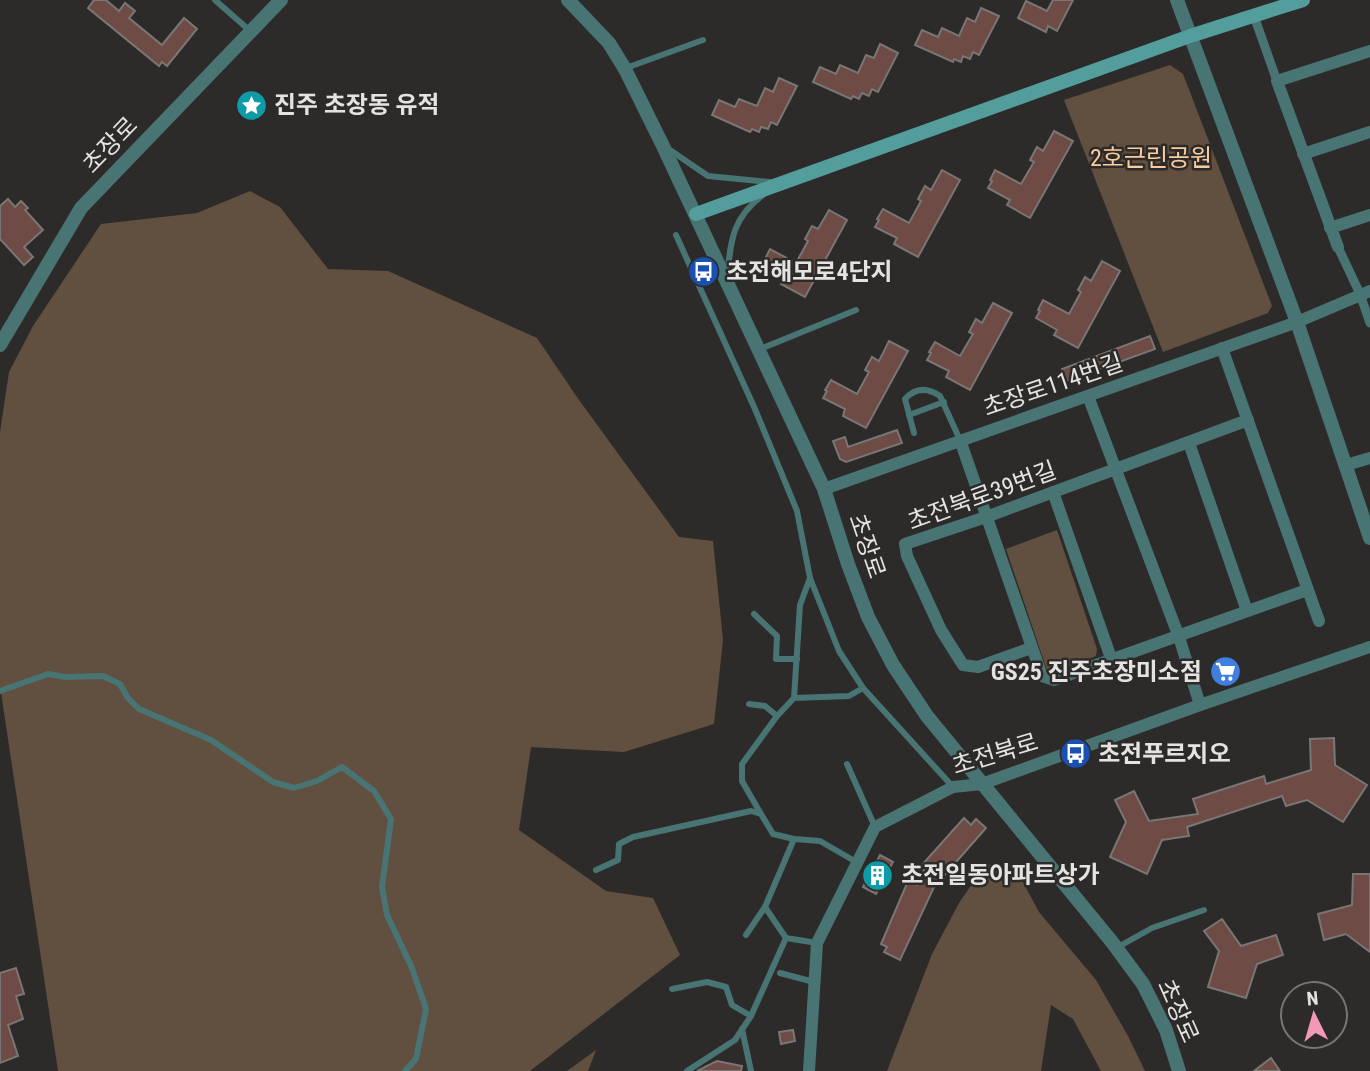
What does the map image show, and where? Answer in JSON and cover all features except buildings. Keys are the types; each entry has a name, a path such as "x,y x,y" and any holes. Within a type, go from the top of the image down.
{"main road":[{"path":"696,214 1190,36 1303,0"}],"street":[{"name":"초장로","path":"0,345 80,208 281,0"},
{"name":"초장로","path":"568,0 609,43 663,146 824,489 868,617 893,665 927,716 1143,984 1166,1031 1179,1071"},
{"path":"1177,0 1297,322 1370,538"},
{"path":"1254,16 1330,228 1365,292 1370,323"},
{"path":"1277,81 1370,51"},
{"path":"1303,154 1370,132"},
{"path":"1330,228 1370,215"},
{"name":"초장로114번길","path":"824,489 1297,322 1365,292"},
{"path":"1222,348 1319,621"},
{"path":"1088,396 1179,637 1200,705"},
{"name":"초전북로39번길","path":"1031,648 978,667 963,666 941,630 907,556 905,544 986,517 1248,420"},
{"path":"960,440 1042,676 1054,680 1307,590"},
{"path":"1189,443 1247,611"},
{"path":"1346,465 1370,458"},
{"path":"1052,492 1112,661"},
{"name":"초전북로","path":"875,827 953,788 982,783 1370,647"},
{"path":"809,1071 817,943 875,827"}],"lane":[{"path":"215,0 251,32"},
{"path":"625,69 703,40"},
{"path":"663,146 708,176 779,183"},
{"path":"727,279 731,240 737,223 746,207 779,183"},
{"path":"676,235 755,409 797,511 810,578 839,651 863,688 953,788"},
{"path":"760,349 856,310"},
{"path":"914,433 905,399 911,393 924,389 932,391 944,402 960,440"},
{"path":"909,415 944,402"},
{"path":"810,578 800,605 794,698 777,716 742,764 742,781 773,834 820,841 858,863"},
{"path":"754,614 776,636 776,659 796,659"},
{"path":"0,691 48,674 103,676 120,684 128,698 139,709 211,740 273,782 294,788 317,781 342,767 374,791 391,819 383,887 387,915 412,968 426,1009 416,1059 405,1071"},
{"path":"794,698 849,696 863,688"},
{"path":"750,704 765,706 777,716"},
{"path":"847,764 875,827"},
{"path":"596,870 618,860 619,844 633,837 751,811 761,814"},
{"path":"746,935 765,907 794,839"},
{"path":"765,907 786,938 817,943"},
{"path":"1116,948 1152,928 1204,910"},
{"path":"687,1071 735,1040 751,1016 786,938"},
{"path":"780,974 816,982"},
{"path":"672,989 707,982 726,988 732,1005 751,1016"},
{"path":"742,1029 751,1071"}],"green space":[{"name":"2호근린공원","path":"1170,65 1183,74 1272,306 1268,313 1163,352 1064,100"},
{"path":"250,191 280,207 328,269 388,271 537,338 679,537 713,541 723,640 714,724 624,752 531,747 519,830 606,891 653,898 680,955 530,1071 58,1071 0,686 0,432 9,372 33,326 101,224 197,213"},
{"path":"1057,530 1097,649 1096,656 1054,672 1047,670 1006,549"},
{"path":"1013,864 1039,912 1096,980 1145,1071 1101,1071 1073,1019 1051,1005 1041,1071 887,1071 932,954 959,903 985,865"},
{"path":"596,1050 588,1071 567,1071"}],"place":[{"name":"진주 초장동 유적","path":"251,105"},
{"name":"초전해모로4단지","path":"703,272"},
{"name":"GS25 진주초장미소점","path":"1225,672"},
{"name":"초전푸르지오","path":"1075,754"},
{"name":"초전일동아파트상가","path":"878,875"}]}
